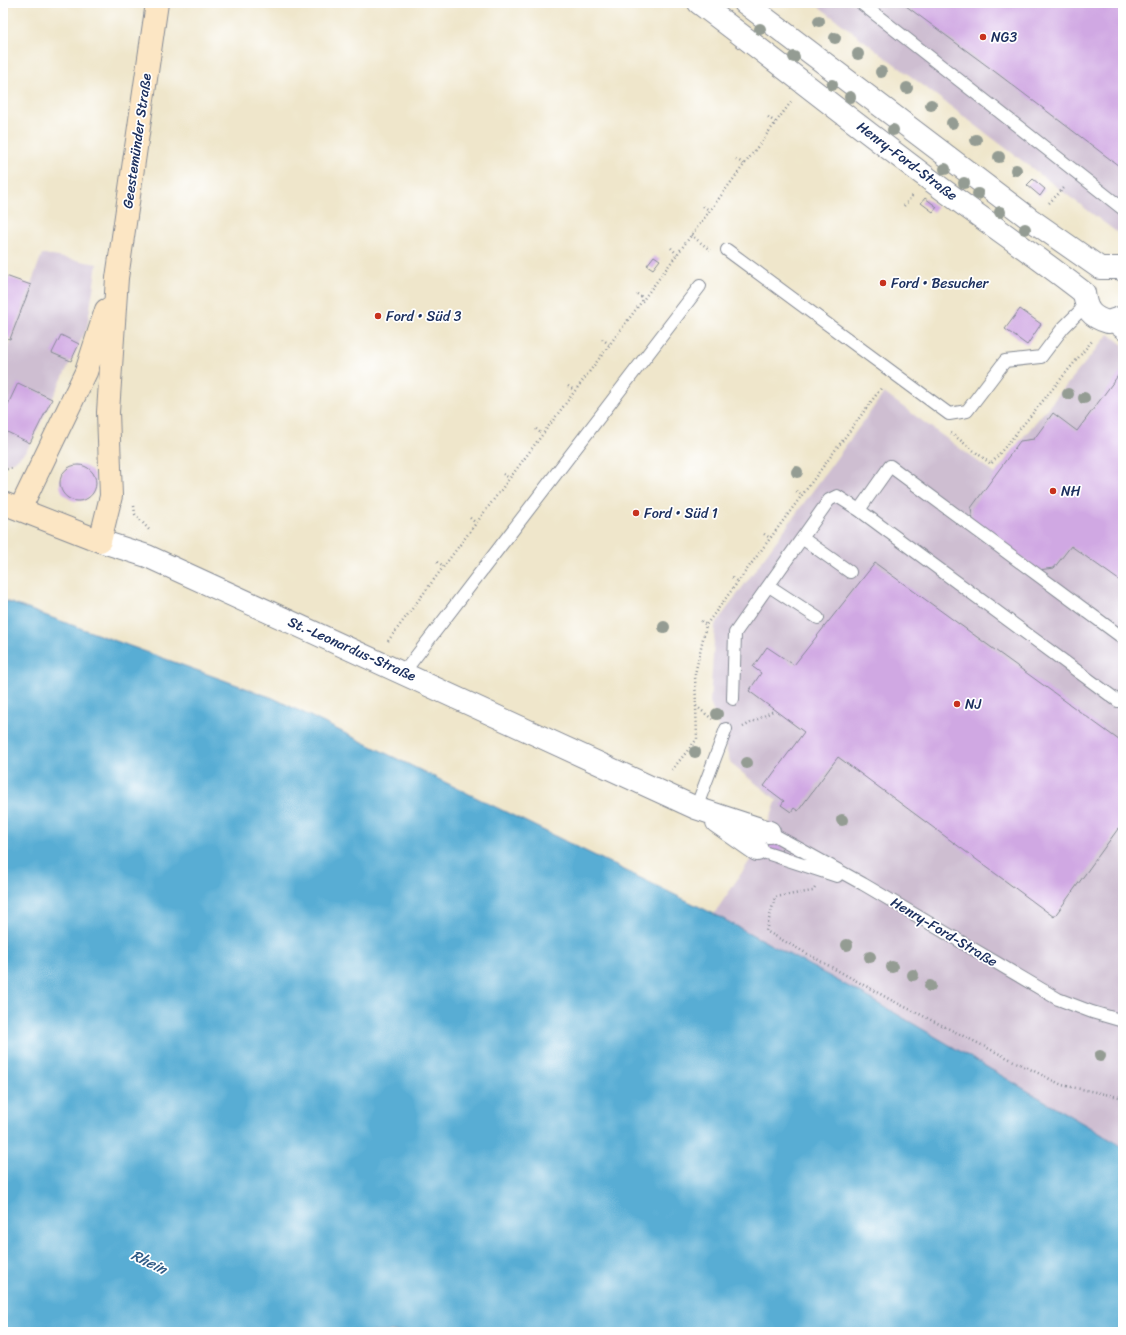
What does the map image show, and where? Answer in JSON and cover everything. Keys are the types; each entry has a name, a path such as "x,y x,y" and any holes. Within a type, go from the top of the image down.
{"street":[{"name":"Geestemünder Straße","path":"100,541 111,496 108,412 117,278 157,3"},
{"name":"Henry-Ford-Straße","path":"699,3 805,83 1085,300 1092,315 1118,324"},
{"name":"Henry-Ford-Straße","path":"745,3 1030,219 1100,268 1120,268 1123,270"},
{"name":"Geestemünder Straße","path":"12,506 86,372 117,278"},
{"name":"St.-Leonardus-Straße","path":"12,506 100,541 147,556 404,672 696,808 769,832"},
{"name":"St.-Leonardus-Straße","path":"696,808 757,850"}],"lane":[{"path":"861,3 1122,208"},
{"path":"727,250 949,414 967,411 1005,361 1041,357 1085,300"},
{"path":"404,672 700,286"},
{"path":"859,510 890,466 1123,638"},
{"path":"733,699 735,633 829,500 837,496 859,510 1118,701 1123,700"},
{"path":"802,538 850,572"},
{"path":"769,586 818,618"},
{"path":"696,808 726,729"},
{"name":"Henry-Ford-Straße","path":"769,832 863,884 1058,1000 1123,1021"},
{"path":"757,850 863,884"}],"path":[{"path":"374,659 782,112"},
{"path":"768,117 775,122"},
{"path":"736,159 744,164"},
{"path":"1030,219 1053,200 1058,192 1080,175"},
{"path":"703,206 709,210"},
{"path":"670,248 677,254"},
{"path":"637,294 644,298"},
{"path":"602,339 609,344"},
{"path":"568,386 574,390"},
{"path":"536,429 542,434"},
{"path":"3,470 18,466"},
{"path":"503,474 509,478"},
{"path":"796,491 802,495"},
{"path":"470,518 476,523"},
{"path":"764,534 770,538"},
{"path":"437,562 444,566"},
{"path":"732,578 738,582"},
{"path":"701,622 706,625"},
{"path":"823,871 813,891 774,897 766,931 891,1000 1062,1085 1119,1098"}],"shaded area":[{"path":"814,3 1123,3 1123,237"},
{"path":"42,254 97,264 87,328 27,450 14,462 3,464 3,360"},
{"path":"1109,334 1123,345 1123,1147 866,996 714,914 757,850 777,800 731,764 710,702 715,625 884,393 995,474 1020,441"}],"water":[{"name":"Rhein","path":"3,600 273,698 714,914 866,996 1123,1147 1123,1332 3,1332"}],"building":[{"path":"902,3 1123,3 1123,169 994,71"},
{"path":"1033,179 1045,189 1040,196 1027,185"},
{"path":"925,198 937,207 933,212 921,203"},
{"path":"654,256 660,260 653,269 647,265"},
{"path":"3,275 31,285 10,339 3,337"},
{"path":"1020,309 1041,324 1027,345 1005,329"},
{"path":"61,335 79,344 71,361 52,353"},
{"name":"NH","path":"1123,369 1123,583 1071,546 1054,568 1038,570 973,521 971,508 1020,441 1034,439 1053,413 1077,431"},
{"path":"18,383 52,399 30,443 3,430 3,415"},
{"path":"78,465 88,468 93,473 96,483 93,493 88,498 78,501 68,498 63,493 60,483 63,473 68,468"},
{"name":"NJ","path":"875,563 1123,743 1123,822 1054,917 838,757 798,811 794,808 791,812 781,805 784,801 764,786 804,732 749,691 761,673 753,667 767,647 794,665"},
{"path":"769,839 783,847 779,854 765,846"}],"place":[{"name":"NG3","path":"983,37"},
{"name":"Ford • Besucher","path":"883,283"},
{"name":"Ford • Süd 3","path":"378,316"},
{"name":"NH","path":"1053,491"},
{"name":"Ford • Süd 1","path":"636,513"},
{"name":"NJ","path":"957,704"}]}
